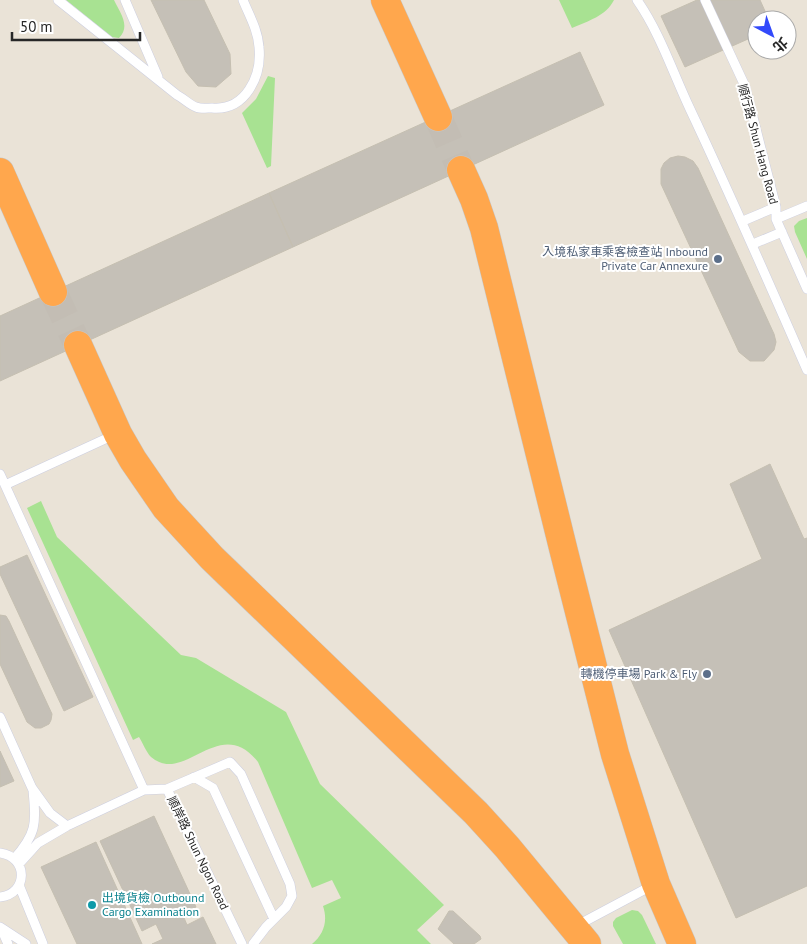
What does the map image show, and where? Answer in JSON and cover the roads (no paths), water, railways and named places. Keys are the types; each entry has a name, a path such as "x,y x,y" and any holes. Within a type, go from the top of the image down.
{"highway":[{"path":"390,5 438,116"},
{"path":"462,170 484,228 615,754 656,884 682,944"},
{"path":"0,172 53,292"},
{"path":"78,345 118,434 148,484 187,533 476,813 508,847 580,936"}],"lane":[{"path":"58,0 177,95 197,107 216,109 230,107 252,87 260,60 255,28 243,0"},
{"path":"125,0 159,80"},
{"path":"637,0 665,52 743,221 807,370"},
{"name":"順行路 Shun Hang Road","path":"706,0 744,86 776,207 776,219 807,289"},
{"path":"776,219 807,206"},
{"path":"743,221 776,207"},
{"path":"753,244 782,232"},
{"path":"5,485 118,434"},
{"path":"0,474 144,790"},
{"path":"0,717 32,788 50,813 66,826"},
{"path":"167,789 230,762 241,774 290,884 292,896 286,907 253,944"},
{"path":"194,778 213,788 274,919"},
{"path":"10,858 30,840 34,828 36,817 32,788"},
{"name":"順岸路 Shun Ngon Road","path":"10,858 38,844 66,826 144,790 167,789 242,944"},
{"path":"0,845 22,878 15,891 0,897"},
{"path":"580,936 656,884"},
{"path":"19,885 43,944"},
{"path":"0,927 8,944"},
{"path":"0,927 26,944"}],"tunnel":[{"path":"438,117 461,170"},
{"path":"53,292 78,345"}],"place":[{"name":"入境私家車乘客檢查站 Inbound Private Car Annexure","path":"718,259"},
{"name":"轉機停車場 Park & Fly","path":"707,674"},
{"name":"出境貨檢 Outbound Cargo Examination","path":"92,905"}]}
